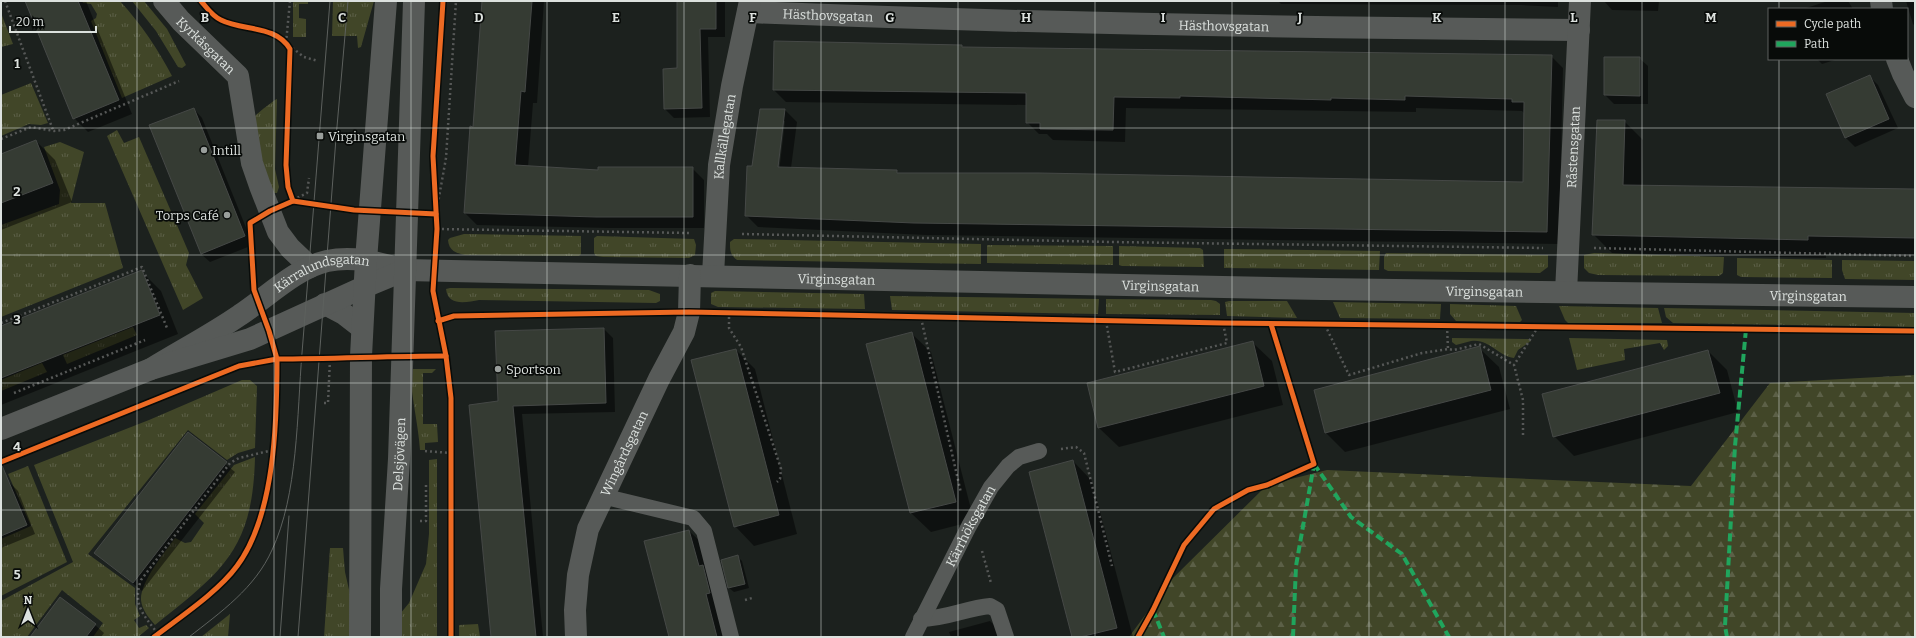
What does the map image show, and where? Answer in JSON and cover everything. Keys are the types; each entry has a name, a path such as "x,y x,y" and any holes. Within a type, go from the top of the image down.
{"street":[{"name":"Kyrkåsgatan","path":"164,1 181,21 238,76 252,163 260,186 278,232 290,248 310,267"},
{"path":"360,637 359,493 362,328 386,1"},
{"name":"Delsjövägen","path":"391,637 391,589 399,459 414,1"},
{"name":"Råstensgatan","path":"1566,292 1580,1"},
{"name":"Hästhovsgatan","path":"749,7 896,18 1318,27 1579,30"},
{"name":"Kallkällegatan","path":"713,275 719,165 732,86 749,7"},
{"path":"1897,60 1915,97"},
{"name":"Kärralundsgatan","path":"151,369 240,315 258,301 310,267 328,261 349,259 366,260 405,270"},
{"name":"Kärralundsgatan","path":"1,429 151,369 250,339 325,304 405,270"},
{"name":"Virginsgatan","path":"405,270 1566,292 1915,297"},
{"name":"Wingårdsgatan","path":"576,637 574,610 582,550 588,529 602,496 622,459 659,379 684,332 689,312 690,275"},
{"name":"Kärralundsgatan","path":"325,304 344,314 362,328"}],"lane":[{"name":"Kärrhöksgatan","path":"913,637 970,523 991,486 1008,466 1019,457 1039,451"},
{"path":"602,496 693,518 704,531 731,637"},
{"path":"921,620 933,620 978,607 990,606 997,610 1006,637"}],"path":[{"path":"5,1 54,131"},
{"path":"290,1 286,43 304,57 318,61"},
{"path":"436,214 446,158 456,1"},
{"path":"1,139 31,127 54,131 64,130 179,81"},
{"path":"293,200 307,193 309,178"},
{"path":"434,185 436,214"},
{"path":"437,229 715,233 1119,242 1567,248 1915,256"},
{"path":"1,323 142,268 168,331 172,329"},
{"path":"729,312 729,328 741,347 781,469 780,479 777,482"},
{"path":"921,318 970,523 992,587 997,610"},
{"path":"1106,321 1115,372 1227,343 1223,324"},
{"path":"1325,325 1349,375 1422,353 1448,349 1454,350 1479,344 1514,365 1523,400 1523,435"},
{"path":"1447,326 1448,349"},
{"path":"1514,365 1538,327"},
{"path":"8,396 146,340"},
{"path":"324,403 328,403 330,359"},
{"path":"1039,451 1076,447 1084,453 1112,566"},
{"path":"158,634 141,611 138,603 141,580 230,463 239,458 272,450"},
{"path":"419,451 450,453"},
{"path":"425,451 425,459"},
{"path":"420,521 426,521 426,474"}],"green space":[{"path":"82,1 120,1 149,37 172,76 122,98 91,21 96,18 97,14 91,4 83,3"},
{"path":"132,1 144,1 167,29 186,65 182,68 178,67 156,31"},
{"path":"293,1 308,1 308,4 299,4 299,18 306,19 306,37 293,37"},
{"path":"333,1 374,1 361,47 358,48 357,36 332,36"},
{"path":"1,13 13,44 1,47"},
{"path":"31,83 48,123 41,125 29,124 1,136 1,95"},
{"path":"277,99 275,169 279,187 277,193 273,193 265,173 253,118"},
{"path":"117,130 124,143 139,137 189,253 186,265 203,298 183,310 107,136"},
{"path":"60,142 84,152 71,203 105,203 123,268 1,317 1,225 59,204 60,190 44,147"},
{"path":"464,234 581,236 581,254 579,256 465,255 451,249 448,240"},
{"path":"597,236 694,239 696,245 695,255 689,258 596,256 594,253 594,238"},
{"path":"734,239 981,244 981,264 737,260 730,250 730,242"},
{"path":"987,245 1113,246 1113,265 987,263"},
{"path":"1119,246 1200,248 1203,250 1204,267 1122,266 1119,265"},
{"path":"1224,249 1380,251 1379,270 1224,268"},
{"path":"1386,253 1548,255 1548,267 1540,273 1388,271 1384,269 1384,257"},
{"path":"1594,253 1724,257 1723,273 1719,276 1598,275 1589,273 1584,268 1584,255"},
{"path":"1737,258 1832,260 1832,278 1741,277 1737,275"},
{"path":"1842,260 1915,261 1915,280 1845,279 1842,270"},
{"path":"446,289 649,290 660,294 660,301 656,303 479,300 459,302 450,299"},
{"path":"715,291 864,294 865,309 718,307 711,304 711,293"},
{"path":"890,296 1099,299 1098,314 892,310"},
{"path":"1106,299 1211,300 1220,304 1220,315 1106,314"},
{"path":"1287,301 1297,318 1227,316 1225,302"},
{"path":"1333,302 1441,304 1440,319 1340,318"},
{"path":"1450,304 1516,306 1522,320 1520,322 1456,321 1450,314"},
{"path":"1559,306 1658,308 1662,323 1568,323 1565,320"},
{"path":"1664,308 1915,313 1915,327 1673,323 1666,317"},
{"path":"133,327 137,335 67,364 63,355"},
{"path":"1452,338 1531,339 1531,341 1518,350 1514,358 1508,357 1483,342 1471,341 1456,345 1452,342"},
{"path":"1569,338 1667,340 1668,346 1664,350 1660,343 1624,349 1625,360 1577,370"},
{"path":"42,363 47,372 1,391 1,380"},
{"path":"410,369 436,369 432,373 423,373 423,424 437,424 438,442 425,443 425,450 420,450"},
{"path":"1915,375 1915,637 1129,637 1171,580 1267,485 1327,470 1691,486 1770,383"},
{"path":"242,380 250,380 257,386 255,448 238,453 227,460 188,430 88,554 135,588 135,604 140,616 134,620 139,628 146,625 149,628 138,637 93,637 103,623 62,590 27,637 1,637 1,601 73,562 34,465 149,420"},
{"path":"255,457 253,488 248,514 240,536 230,555 199,589 155,625 144,610 141,600 144,585 149,576 175,538 185,543 191,542 204,523 195,514 234,465"},
{"path":"437,459 437,637 399,637 400,614 409,603 426,564 429,534 429,460"},
{"path":"28,466 67,562 1,596 1,539 31,526 8,474"},
{"path":"330,548 343,548 345,572 352,603 354,637 324,637"},
{"path":"230,614 228,637 201,637"},
{"path":"478,624 480,637 459,637 459,625"}],"building":[{"path":"25,1 78,1 119,100 73,119"},
{"path":"482,1 532,1 525,92 521,91 515,165 598,170 598,167 693,167 693,217 596,217 464,213 470,126 473,127"},
{"path":"677,1 716,1 716,29 700,29 702,108 664,109 663,69 677,68"},
{"path":"774,41 962,45 962,47 1552,55 1547,232 914,223 745,216 747,166 752,166 760,109 785,109 778,167 897,170 897,173 1039,173 1523,182 1524,102 1512,102 1512,99 1405,96 1405,100 1331,98 1331,100 1180,96 1180,98 1114,97 1113,130 1040,129 1040,123 1026,123 1026,93 773,90"},
{"path":"1604,57 1640,57 1640,96 1604,95"},
{"path":"1870,75 1889,119 1845,138 1826,94"},
{"path":"194,108 245,236 201,254 149,125"},
{"path":"1597,120 1625,120 1623,185 1915,189 1915,238 1808,236 1808,240 1592,235"},
{"path":"36,140 53,183 1,203 1,154"},
{"path":"142,270 160,315 1,378 1,326"},
{"path":"604,328 606,403 513,406 536,637 491,637 469,405 498,401 495,331"},
{"path":"912,332 956,502 910,513 866,344"},
{"path":"1253,341 1264,386 1098,428 1087,383"},
{"path":"1480,346 1491,390 1325,433 1314,390"},
{"path":"736,349 779,515 734,527 691,360"},
{"path":"1708,350 1720,393 1553,437 1542,394"},
{"path":"188,432 227,462 133,583 94,553"},
{"path":"1073,460 1117,628 1080,637 1072,637 1029,472"},
{"path":"1,463 27,525 1,536"},
{"path":"689,530 699,566 703,565 710,593 706,594 717,637 669,637 644,541"},
{"path":"738,555 745,584 728,588 721,560"},
{"path":"60,597 96,624 86,637 30,637"}],"tram line":[{"path":"189,637 225,609 247,588 265,564 281,528 287,505 295,454 330,1"},
{"path":"298,637 336,138 348,1"},
{"path":"280,637 289,516"}],"marked path":[{"path":"1727,637 1725,626 1735,446 1746,329"},
{"path":"1314,464 1351,517 1402,554 1449,637"},
{"path":"1293,637 1296,566 1314,464"},
{"path":"1153,610 1164,637"}],"cycle path":[{"path":"201,1 210,12 218,18 239,26 268,32 284,41 290,49 286,165 288,187 293,201 354,210 436,214"},
{"path":"443,1 433,156 437,229 433,291 446,356 451,398 451,637"},
{"path":"293,201 270,211 250,223 254,290 269,331 277,359 446,356"},
{"path":"438,321 454,316 689,312 1223,323 1915,331"},
{"path":"1138,637 1153,610 1184,545 1214,509 1248,490 1267,485 1314,464 1271,324"},
{"path":"1,462 239,366 277,359 276,410 271,467 259,521 250,545 237,566 220,585 198,604 154,637"}],"place":[{"name":"Virginsgatan","path":"320,136"},
{"name":"Intill","path":"204,150"},
{"name":"Torps Café","path":"227,215"},
{"name":"Sportson","path":"498,369"}]}
